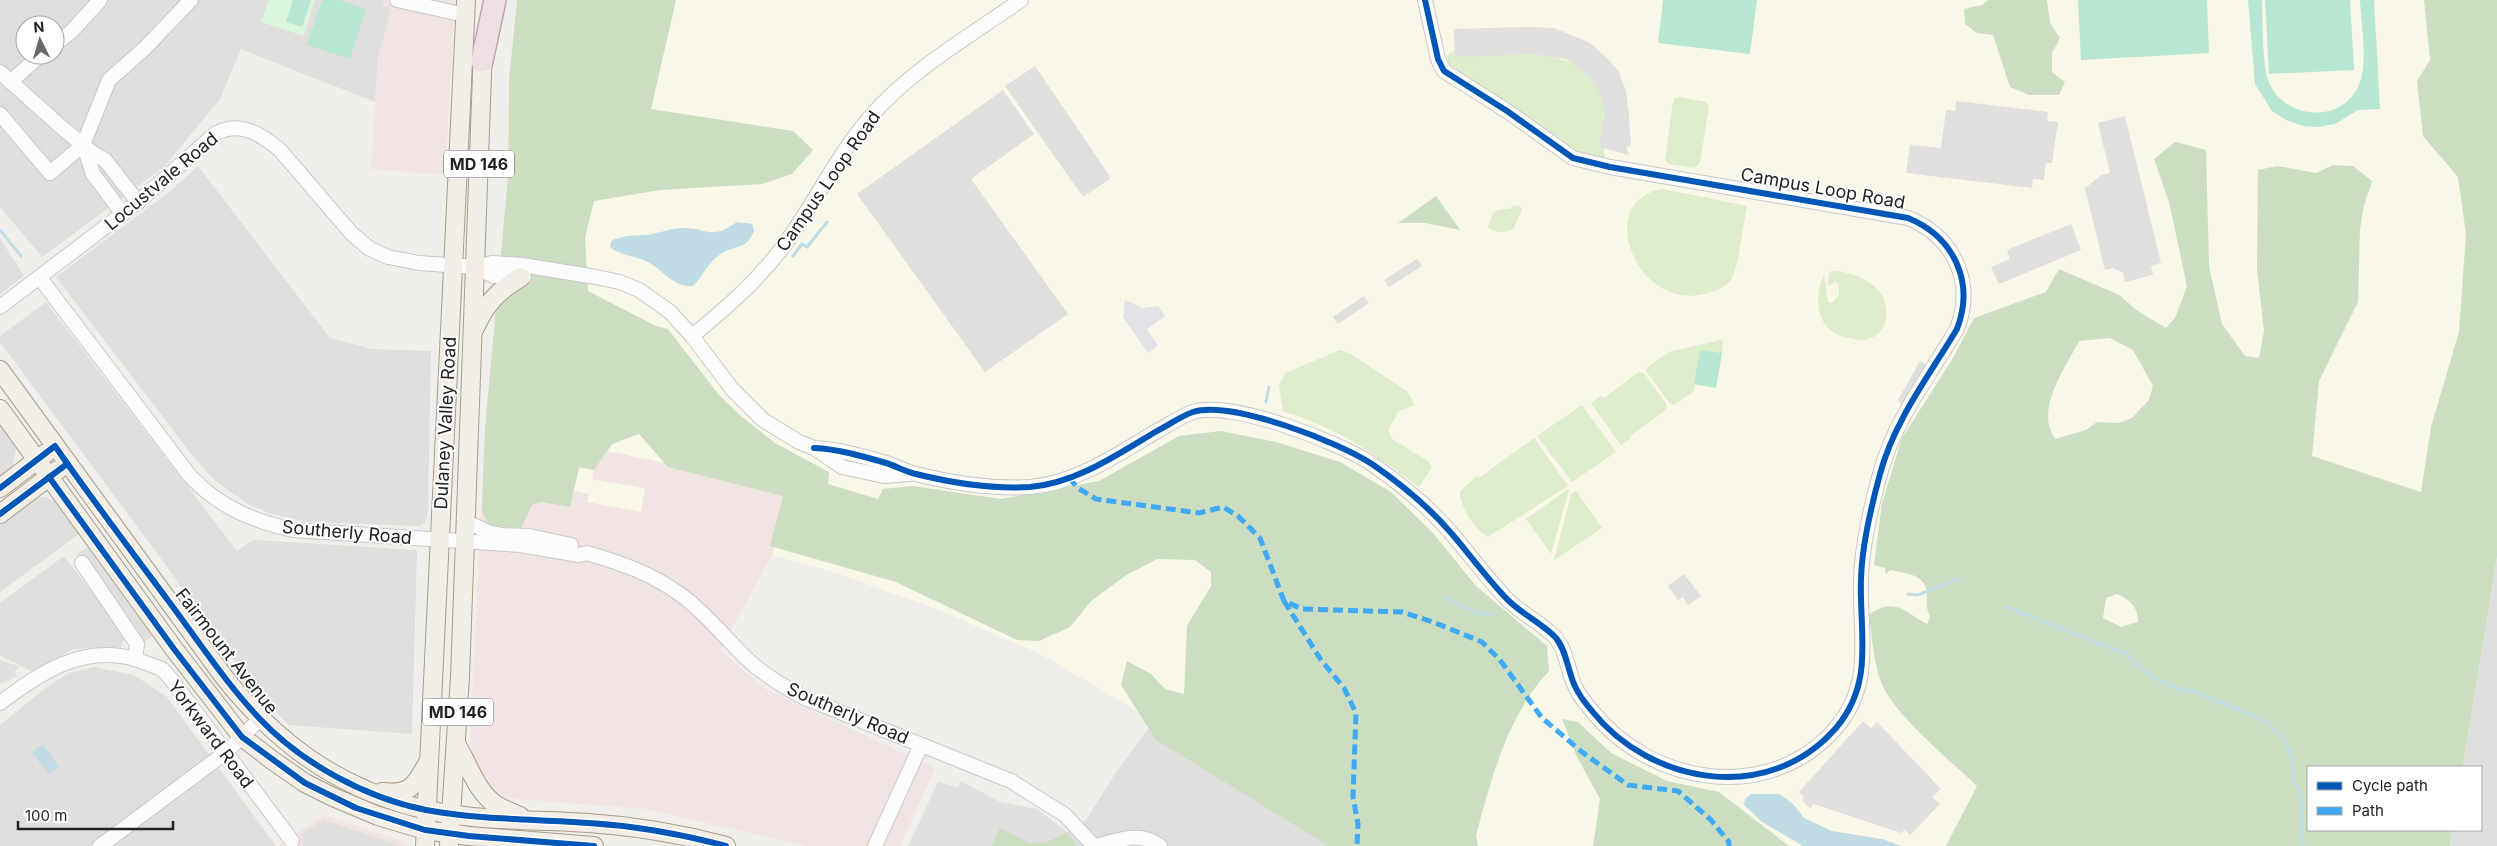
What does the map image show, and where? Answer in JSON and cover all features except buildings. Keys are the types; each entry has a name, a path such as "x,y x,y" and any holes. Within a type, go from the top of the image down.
{"highway":[{"path":"482,61 495,0"}],"main road":[{"name":"Dulaney Valley Road","path":"450,840 456,744 482,61 486,0"},
{"name":"Dulaney Valley Road","path":"425,838 466,7"},
{"path":"472,336 481,315 495,295 521,277"},
{"name":"Fairmount Avenue","path":"0,370 219,670 260,719 297,752 334,775 366,790 427,810 452,814 646,829 726,846"},
{"path":"0,409 174,649 242,737 305,783 425,838 594,846"},
{"path":"0,488 55,446"},
{"path":"0,514 67,464"},
{"path":"456,744 475,780 488,798 497,806 529,820"},
{"path":"366,790 397,794 406,791 417,782 429,762"}],"street":[{"path":"65,36 100,0"},
{"path":"0,114 50,173 83,145 109,80 144,49 190,0"},
{"path":"397,0 466,7"},
{"name":"Campus Loop Road","path":"692,336 745,291 763,272 808,212 849,144 888,98 913,76 1021,0"},
{"name":"Campus Loop Road","path":"475,267 492,264 512,264 596,277 620,282 639,290 670,312 692,336 746,404 762,420 814,448 840,451 888,464 912,474 978,484 1018,487 1046,485 1092,469 1194,412 1217,410 1270,421 1307,432 1368,461 1401,485 1428,509 1512,604 1557,640 1577,691 1585,702 1616,737 1644,757 1686,773 1711,777 1740,777 1783,767 1807,753 1826,738 1847,712 1858,691 1863,654 1861,576 1880,472 1899,426 1957,329 1963,314 1964,290 1955,259 1930,230 1908,218 1610,167 1573,158 1507,111 1444,71 1438,59 1425,0"},
{"path":"25,65 5,77 83,145 112,166 138,202"},
{"name":"Locustvale Road","path":"0,308 138,202 215,134 231,128 243,128 266,138 280,150 352,234 370,250 396,259 475,267"},
{"path":"83,145 93,174 123,214"},
{"name":"Campus Loop Road","path":"475,267 493,276 521,277 550,271"},
{"name":"Southerly Road","path":"40,278 190,476 216,500 248,517 293,530 521,545 579,555 587,554 632,568 667,584 698,608 747,660 787,688 805,698 1011,781 1046,802 1073,824 1095,846"},
{"name":"Southerly Road","path":"465,521 488,532 553,540 581,547 587,554"},
{"path":"82,563 137,644 135,659"},
{"name":"Yorkward Road","path":"0,703 35,677 76,659 102,656 135,659 162,670 292,841"},
{"path":"100,846 226,753 260,719"},
{"path":"875,846 921,745"},
{"path":"1095,846 1138,836 1151,839 1160,846"}],"shaded area":[{"path":"0,0 384,0 382,6 392,8 378,58 375,102 241,49 220,99 164,167 42,257 0,207"},
{"path":"384,0 455,0 445,175 371,169 378,58 391,8 382,6"},
{"path":"517,0 2497,0 2497,557 2463,766 2307,766 2307,831 2452,831 2450,846 1338,846 1141,713 1040,654 939,610 836,573 772,555 790,488 568,443 508,177 509,80"},
{"path":"1554,28 1590,43 1619,72 1626,91 1629,115 1631,145 1626,148 1629,155 1599,147 1604,116 1602,99 1590,77 1566,59 1532,54 1455,57 1454,29"},
{"path":"1035,66 1111,178 1083,197 1005,86"},
{"path":"1003,90 1034,134 971,179 1068,314 985,372 857,194"},
{"path":"1956,101 2048,112 2047,121 2058,122 2052,163 2046,163 2044,180 2033,179 2032,188 1906,173 1910,145 1941,148 1946,110 1955,111"},
{"path":"2125,116 2161,263 2151,266 2153,275 2125,282 2123,273 2113,268 2105,270 2085,188 2102,175 2110,173 2098,123"},
{"path":"198,166 330,338 372,349 431,351 428,511 425,522 420,526 307,522 269,513 248,504 211,477 189,451 56,277 168,193"},
{"path":"2071,224 2081,250 1999,284 1991,267 2010,259 2007,250"},
{"path":"0,238 24,276 0,294"},
{"path":"1417,259 1422,266 1389,287 1384,280"},
{"path":"1364,296 1369,303 1338,324 1333,317"},
{"path":"1125,300 1143,308 1158,306 1165,316 1147,329 1158,346 1148,353 1123,317"},
{"path":"46,302 237,551 253,540 417,550 412,734 288,725 241,671 165,564 0,342 0,336"},
{"path":"1920,361 1928,366 1904,409 1898,400"},
{"path":"0,427 16,448 13,465 0,478"},
{"path":"485,427 790,488 772,555 720,650 765,689 935,768 900,846 806,846 646,809 506,798 480,776 470,743"},
{"path":"579,467 594,470 592,479 645,488 641,512 587,502 589,494 574,491"},
{"path":"35,497 46,497 55,502 79,534 0,592 0,523"},
{"path":"87,547 152,636 141,644 77,554"},
{"path":"64,556 125,635 121,647 73,649 32,671 0,656 0,603"},
{"path":"2497,557 2497,846 2450,846 2452,831 2482,831 2482,766 2463,766"},
{"path":"278,566 334,568 329,680 274,678"},
{"path":"1684,574 1701,596 1688,605 1683,597 1678,600 1668,586"},
{"path":"0,660 19,666 15,672 17,676 0,684"},
{"path":"94,667 134,675 167,697 276,846 0,846 0,725 48,686 69,673"},
{"path":"66,716 114,781 69,814 21,748"},
{"path":"1154,721 1338,846 1058,846 1067,832 1086,820 1115,774"},
{"path":"1863,721 1871,728 1877,722 1941,789 1932,797 1940,804 1910,835 1905,830 1901,833 1814,804 1810,808 1802,800 1804,797 1799,792"},
{"path":"1156,740 1325,844 1324,846 1229,846 1239,828 1139,763"},
{"path":"961,781 1000,802 1037,809 1067,832 1046,842 1029,843 1000,827 991,846 908,846 938,782 958,787"},
{"path":"324,815 404,842 408,846 277,846"},
{"path":"323,820 400,846 304,846 301,834"}],"green space":[{"path":"269,0 315,0 304,36 261,22"},
{"path":"293,0 311,0 302,27 286,22"},
{"path":"322,0 339,0 366,9 350,59 307,45"},
{"path":"517,0 676,0 651,109 793,131 813,150 792,174 762,184 660,190 594,201 585,238 588,291 656,326 668,329 719,395 741,416 775,443 829,472 828,484 878,499 883,489 913,486 1001,499 1099,481 1179,436 1221,431 1276,442 1340,462 1391,492 1433,533 1476,586 1547,646 1549,671 1522,707 1503,748 1488,791 1476,835 1478,846 1324,846 1325,844 1156,740 1121,685 1127,661 1151,674 1165,689 1184,694 1187,626 1211,586 1211,572 1195,560 1157,559 1125,576 1091,601 1070,627 1039,641 1017,640 896,582 770,546 783,496 668,467 639,434 612,444 594,470 579,467 570,507 541,502 532,505 521,528 490,526 482,512 485,427 508,177 509,80"},
{"path":"1663,0 1757,0 1750,54 1658,43"},
{"path":"1988,0 2047,0 2050,23 2060,38 2052,53 2052,72 2065,82 2059,95 2029,95 2010,87 1993,35 1977,33 1965,24 1964,9 1982,5"},
{"path":"2078,0 2207,0 2209,53 2081,60"},
{"path":"2248,0 2262,0 2266,72 2275,93 2285,103 2298,109 2325,112 2338,107 2350,99 2358,87 2364,56 2360,0 2374,0 2380,109 2358,110 2335,124 2318,127 2304,126 2288,121 2272,111 2255,84"},
{"path":"2265,0 2350,0 2354,70 2269,74"},
{"path":"2424,0 2497,0 2497,557 2463,766 2307,766 2307,831 2452,831 2450,846 1946,846 1977,786 1910,723 1888,695 1881,682 1876,665 1869,614 1879,609 1893,606 1900,608 1927,624 1930,617 1927,608 1926,587 1919,578 1890,570 1886,574 1885,568 1874,565 1882,503 1902,438 1953,358 1974,318 2046,292 2059,269 2119,295 2139,312 2166,328 2175,318 2187,286 2169,202 2154,159 2175,142 2206,150 2209,266 2222,324 2245,356 2259,358 2264,331 2257,269 2258,170 2277,166 2316,173 2333,165 2353,166 2372,181 2364,205 2360,229 2358,302 2319,381 2312,456 2421,492 2431,427 2459,332 2466,234 2458,177 2423,136 2417,81 2430,60","holes":["2110,338 2133,350 2153,386 2149,400 2132,418 2119,423 2097,422 2086,430 2055,439 2049,428 2050,402 2060,376 2079,341","2117,594 2133,605 2137,613 2138,622 2121,627 2103,618 2106,598"]},
{"path":"1455,50 1456,57 1496,54 1539,55 1560,59 1578,66 1592,79 1602,98 1604,116 1599,147 1604,148 1605,157 1599,159 1578,154 1458,74 1448,60 1448,54"},
{"path":"1679,97 1706,102 1709,106 1700,163 1694,168 1669,164 1665,160 1673,102 1675,98"},
{"path":"1663,189 1747,206 1734,274 1728,283 1715,291 1704,294 1680,295 1659,286 1643,271 1632,252 1627,232 1630,212 1642,197"},
{"path":"1436,196 1460,230 1425,223 1398,223"},
{"path":"1514,205 1520,206 1522,210 1513,229 1500,232 1488,228 1494,213 1500,209 1509,209"},
{"path":"1832,271 1862,278 1873,285 1882,295 1886,310 1885,324 1876,336 1863,340 1849,338 1838,335 1830,330 1824,322 1818,305 1818,295 1824,275 1828,302 1832,303 1839,295 1839,284 1835,282 1828,286 1829,273"},
{"path":"1720,340 1723,342 1722,353 1700,350 1694,391 1674,405 1670,404 1646,371 1647,367 1669,352"},
{"path":"1340,350 1349,353 1407,391 1415,405 1399,411 1388,430 1392,439 1429,462 1432,467 1419,487 1386,463 1338,434 1283,411 1279,385 1285,373"},
{"path":"1700,350 1722,353 1716,388 1694,384"},
{"path":"1639,372 1644,373 1667,405 1666,410 1630,436 1631,438 1621,445 1591,403 1601,396 1604,398"},
{"path":"1582,405 1616,452 1572,482 1537,436"},
{"path":"1534,438 1568,486 1488,537 1478,529 1469,517 1462,504 1460,491 1477,476 1479,478"},
{"path":"1569,490 1551,554 1526,519"},
{"path":"1576,491 1602,528 1554,560 1571,494"},
{"path":"1562,719 1578,722 1611,753 1667,781 1719,792 1789,846 1593,846 1600,799 1577,757"},
{"path":"1000,827 1046,842 1067,832 1077,846 991,846"}],"water":[{"path":"737,222 752,224 754,231 751,237 742,246 719,255 710,263 693,286 680,284 648,262 610,247 611,241 624,237 683,228 715,232 728,228"},
{"path":"43,744 59,767 49,775 32,752"},
{"path":"1751,794 1780,794 1794,805 1804,818 1832,831 1882,839 1901,846 1803,846 1762,822 1744,805 1745,799"}],"waterway":[{"path":"793,256 802,244 807,247 827,222"},
{"path":"0,230 21,256"},
{"path":"1266,402 1269,387"},
{"path":"1908,594 1918,595 1960,578"},
{"path":"1445,597 1478,614 1494,613"},
{"path":"2006,607 2126,653 2138,666 2165,683 2192,691 2264,720 2285,740 2292,758 2293,779 2301,797 2301,834 2304,846"}],"marked path":[{"path":"1069,478 1078,488 1096,499 1199,513 1223,507 1238,516 1260,538 1284,601 1302,609 1402,612 1433,622 1482,642 1500,660 1542,718 1582,752 1628,785 1678,791 1711,820 1729,842 1729,846"},
{"path":"1284,601 1321,660 1344,688 1356,713 1353,797 1358,824 1357,846"}],"cycle path":[{"path":"814,448 859,455 912,473 944,480 973,485 1030,487 1064,480 1081,474 1193,412 1210,410 1258,417 1311,435 1356,455 1383,472 1424,505 1452,534 1491,582 1511,603 1556,638 1565,654 1572,678 1584,702 1617,736 1646,756 1677,769 1711,776 1745,776 1778,768 1809,752 1836,728 1848,711 1856,693 1861,675 1862,656 1862,566 1870,512 1886,454 1903,417 1957,329 1962,312 1963,294 1962,278 1956,263 1938,237 1924,226 1908,218 1610,167 1573,158 1507,111 1444,71 1438,59 1425,0"},
{"path":"0,488 55,446 234,690 259,718 294,750 314,764 358,787 380,797 426,810 487,817 607,824 641,828 726,846"},
{"path":"0,514 67,464"},
{"path":"49,477 174,649 242,737 305,783 356,808 425,830 469,836 594,846"}]}
